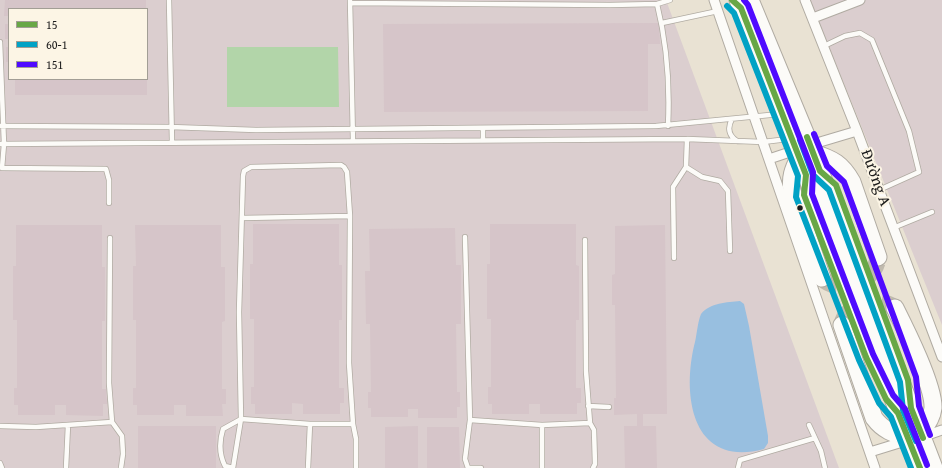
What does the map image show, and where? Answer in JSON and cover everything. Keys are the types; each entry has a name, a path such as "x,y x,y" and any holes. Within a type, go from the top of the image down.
{"highway":[{"path":"760,0 784,59 785,65 783,78"},
{"path":"740,2 783,78 802,149 794,168 791,184 792,191 822,278"},
{"path":"740,2 782,114 802,149 813,173 836,185 908,380 905,411 915,436 923,467"},
{"path":"802,149 838,163 846,172 852,182 878,257"},
{"path":"813,173 804,194 864,350 886,399 905,411"},
{"path":"895,308 911,341 933,400 930,419 915,436"},
{"path":"842,325 874,418 881,426 897,435 915,436"}],"street":[{"path":"714,0 876,468"},
{"name":"Đường A","path":"805,0 858,131 893,228 939,340 942,357"},
{"path":"813,18 860,0"},
{"path":"769,159 858,131"},
{"path":"870,452 915,436 942,430"}],"lane":[{"path":"169,0 170,127 172,142"},
{"path":"352,141 350,2 476,1 610,2 657,4 670,0"},
{"path":"657,4 662,23 670,90 668,126"},
{"path":"662,23 718,11"},
{"path":"824,46 844,36 860,33 872,40 909,131 919,172 879,190"},
{"path":"0,42 2,126 1,168 106,169 109,180 109,203"},
{"path":"2,126 170,127 256,130 668,126 782,114"},
{"path":"732,119 729,125 729,131 732,137 737,141"},
{"path":"482,140 483,128"},
{"path":"2,144 687,139 763,142 802,149"},
{"path":"674,258 673,187 686,167 687,139"},
{"path":"353,424 310,424 241,419 223,429 220,438 220,450 225,466 233,468 241,419 239,312 242,218 244,171 251,167 344,167 348,177 350,216 349,363 353,424 356,439 356,468"},
{"path":"686,167 702,177 720,181 728,191 730,251"},
{"path":"893,228 932,212"},
{"path":"242,218 350,216"},
{"path":"465,237 470,420 465,459 468,468 481,468"},
{"path":"110,238 109,383 112,422 122,436 124,454 121,468"},
{"path":"585,240 586,371 590,423 594,430 595,464 592,468"},
{"path":"588,406 609,407"},
{"path":"470,420 542,426 590,423"},
{"path":"0,426 36,427 112,422"},
{"path":"308,468 310,424"},
{"path":"66,468 68,425"},
{"path":"809,425 825,468"},
{"path":"542,426 542,468"},
{"path":"738,468 740,460 815,438"},
{"path":"0,463 2,468"}],"shaded area":[{"path":"0,0 666,0 839,468 0,468"},
{"path":"810,0 942,0 942,325"}],"green space":[{"path":"227,47 338,47 339,107 227,107"}],"water":[{"path":"740,301 744,304 749,326 768,443 764,449 740,452 721,448 707,438 698,424 692,406 690,387 691,366 701,314 709,307 714,305"}],"building":[{"path":"5,0 146,0 146,8 8,8 8,16 4,16"},
{"path":"659,23 660,44 648,44 648,111 384,112 383,24"},
{"path":"5,24 8,24 8,39 5,39"},
{"path":"6,47 8,47 8,62 6,62"},
{"path":"15,80 147,80 147,95 15,95"},
{"path":"253,224 339,224 339,265 342,265 342,320 339,320 339,388 344,388 344,403 340,403 340,414 303,414 303,404 292,403 292,414 255,414 255,404 251,404 251,387 254,387 254,319 250,319 250,264 253,264"},
{"path":"490,224 576,224 576,265 579,266 579,320 576,320 576,388 581,388 581,403 577,403 577,414 540,414 540,404 529,404 529,414 492,414 492,404 488,404 488,387 491,387 491,319 487,319 487,264 490,264"},
{"path":"16,225 102,225 102,267 105,267 105,321 102,321 102,389 106,389 107,404 103,404 103,416 66,415 66,405 55,405 55,415 18,415 18,405 14,405 14,388 17,388 17,320 13,320 13,266 16,266"},
{"path":"135,225 221,225 221,267 225,267 225,321 222,322 222,389 226,389 226,404 222,404 223,416 186,416 186,405 174,405 174,415 137,415 137,405 133,405 133,388 136,388 136,320 133,320 133,266 136,266"},
{"path":"665,225 667,414 643,414 643,426 656,426 657,468 625,468 624,426 637,426 637,414 614,415 614,398 616,398 615,305 612,305 612,275 615,274 615,226"},
{"path":"455,228 456,265 461,265 461,324 456,324 457,392 460,392 460,407 457,407 457,418 418,418 418,409 408,409 408,417 371,417 371,408 368,408 368,392 371,392 370,324 366,324 365,271 370,271 369,229"},
{"path":"138,426 216,426 216,468 138,468"},
{"path":"418,426 418,468 385,468 385,427"},
{"path":"427,427 459,427 460,468 427,468"}],"tunnel":[{"path":"822,278 829,283 838,286 856,284 871,273 876,266 878,257"},
{"path":"842,325 844,318 849,312 864,304 880,302 895,308"}],"transit line":[{"name":"15","path":"732,0 741,8 806,175 804,195 866,357 886,399 898,413 920,468"},
{"name":"151","path":"744,0 748,5 813,172 812,194 873,354 893,395 905,409 927,465"},
{"name":"60-1","path":"727,6 734,13 798,176 796,197 859,360 879,403 891,417 911,468"},
{"name":"151","path":"814,134 827,166 844,182 916,377 919,406 930,435"},
{"name":"15","path":"807,137 820,171 836,185 908,380 911,408 923,438"},
{"name":"60-1","path":"800,140 813,175 829,190 900,382 903,410 916,441"}]}
